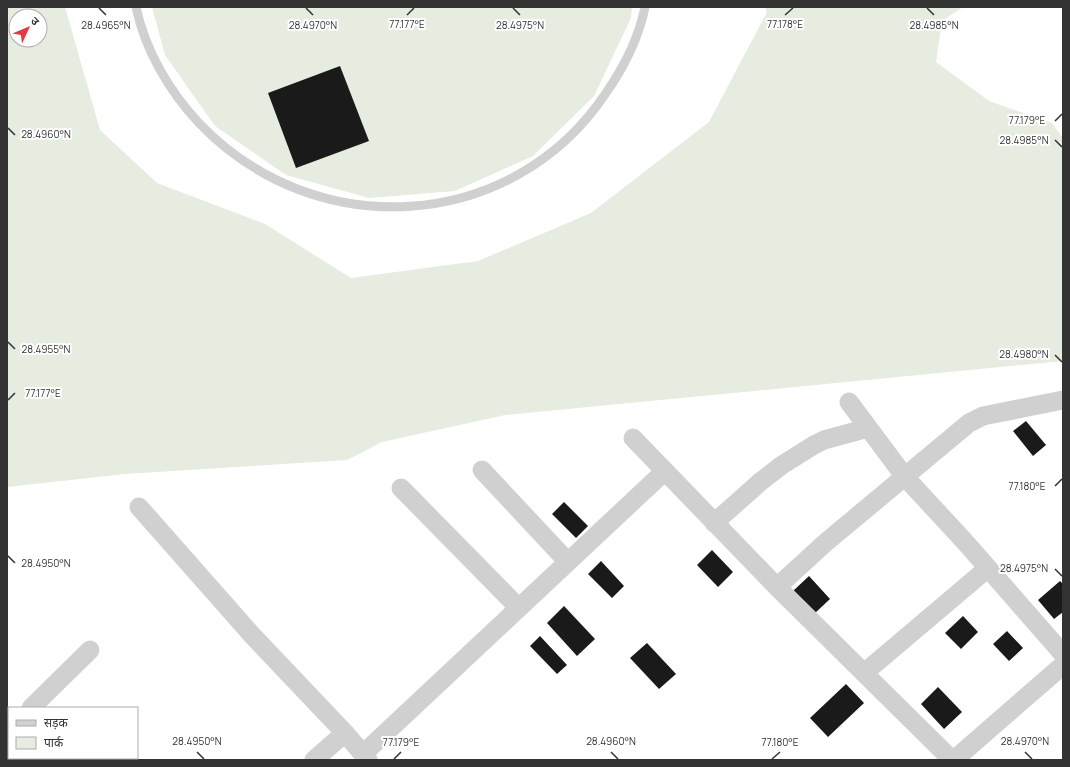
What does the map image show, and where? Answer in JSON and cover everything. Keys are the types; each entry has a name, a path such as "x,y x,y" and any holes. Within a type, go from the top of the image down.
{"street":[{"path":"777,587 825,544 969,423 983,416 1063,400"},
{"path":"849,402 905,477 988,568 1063,654"},
{"path":"714,522 760,482 782,465 808,449 824,440 868,428"},
{"path":"633,438 777,587 953,760 1063,665"},
{"path":"482,470 568,562"},
{"path":"139,507 252,635 365,757 519,608 665,471"},
{"path":"401,488 519,608"},
{"path":"864,673 988,568"},
{"path":"32,707 90,650"},
{"path":"314,760 344,733"}],"lane":[{"path":"136,7 150,49 166,81 188,111 212,137 241,160 272,178 305,193 340,202 376,207 412,206 448,201 476,193 516,176 546,156 574,133 597,106 614,82 633,43 645,7"}],"green space":[{"path":"7,7 65,7 100,130 157,183 265,224 351,278 478,261 591,213 709,122 767,12 765,7 963,7 942,21 936,62 989,101 1052,123 1063,138 1063,361 505,415 382,442 347,460 125,474 7,487"},
{"path":"152,7 632,7 631,18 594,96 533,156 455,191 369,198 286,175 215,126 165,55"}],"building":[{"path":"340,66 369,141 296,168 268,93"},
{"path":"1026,421 1046,445 1033,456 1013,431"},
{"path":"564,502 588,526 576,538 552,514"},
{"path":"712,550 733,572 718,587 697,565"},
{"path":"601,561 624,586 612,598 588,574"},
{"path":"809,576 830,599 814,614 793,591"},
{"path":"1060,581 1063,584 1063,612 1054,619 1038,600"},
{"path":"564,606 595,639 577,656 547,623"},
{"path":"963,616 978,632 961,649 945,633"},
{"path":"1007,631 1023,648 1009,661 993,644"},
{"path":"540,636 567,665 557,674 530,646"},
{"path":"647,643 676,674 659,689 630,658"},
{"path":"846,684 864,703 828,737 810,718"},
{"path":"938,687 962,712 944,729 921,704"}]}
